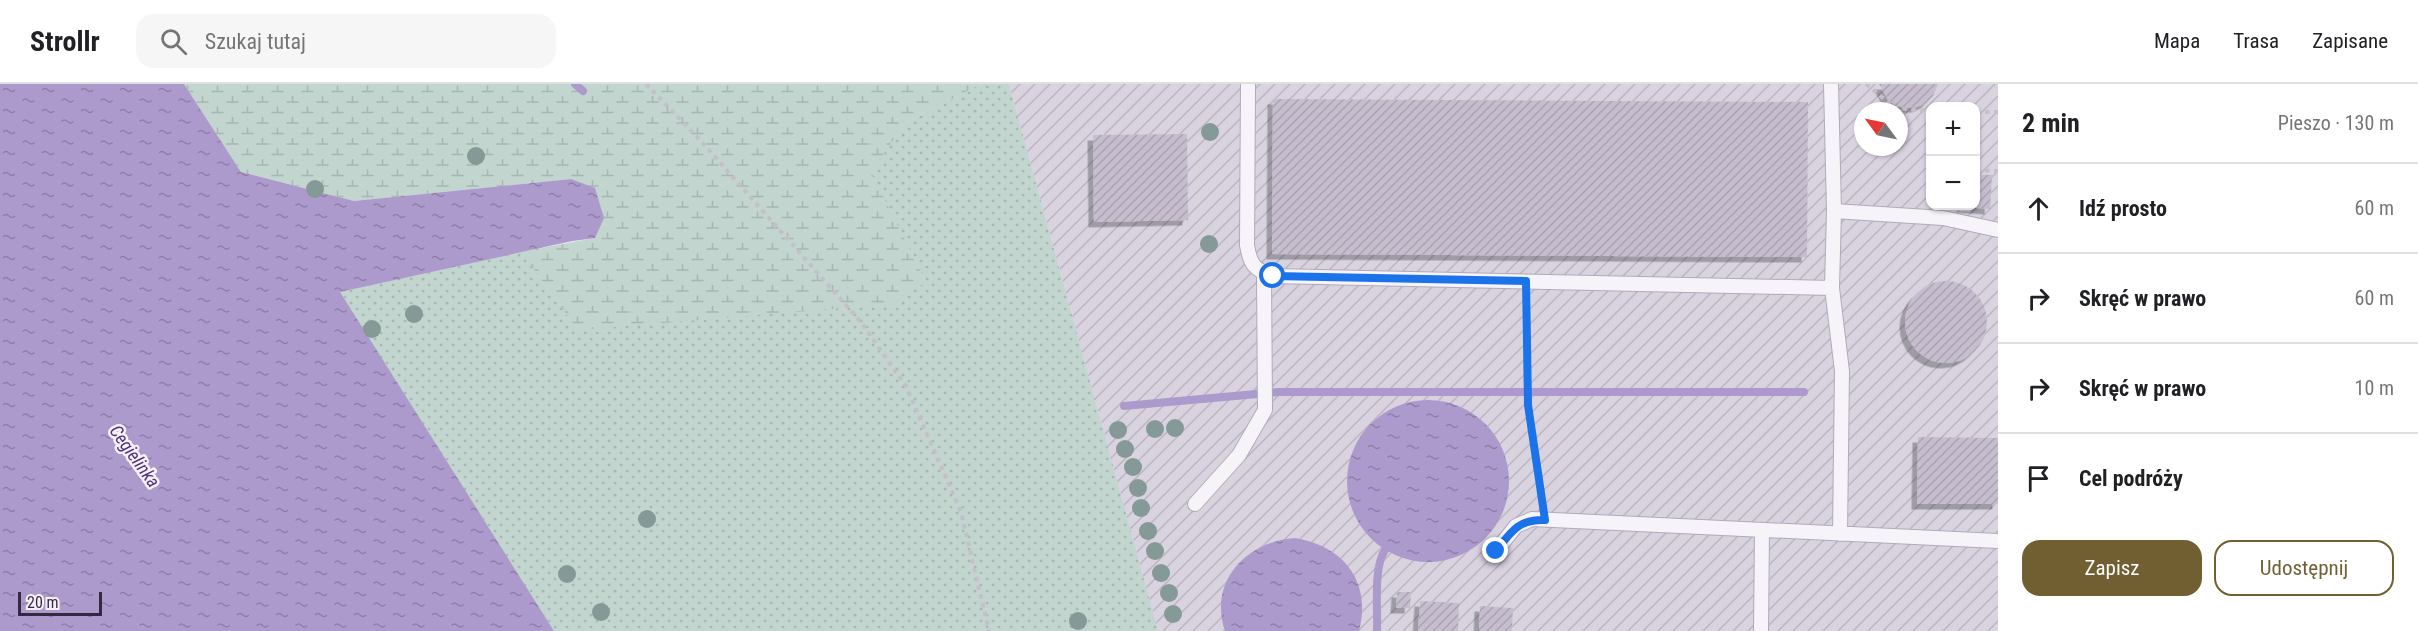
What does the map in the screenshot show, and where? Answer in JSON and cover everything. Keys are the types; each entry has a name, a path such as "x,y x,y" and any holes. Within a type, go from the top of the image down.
{"lane":[{"path":"1248,84 1247,245 1250,261 1260,272 1273,276 1832,288"},
{"path":"1831,84 1834,211 1832,288 1842,371 1840,534"},
{"path":"1834,211 1943,218 1998,230"},
{"path":"1195,504 1239,455 1265,410 1264,273"},
{"path":"1496,551 1516,526 1532,519 1998,541"},
{"path":"1761,630 1762,530"}],"path":[{"path":"646,84 701,141 860,321 906,386 961,512 989,631"},
{"path":"1866,84 1895,108 1926,111"},
{"path":"1980,112 1998,112"},
{"path":"1980,170 1998,171"},
{"path":"1526,281 1528,405 1545,520"}],"shaded area":[{"path":"1009,84 1998,84 1998,631 1158,631"}],"green space":[{"path":"184,84 981,84 905,123 871,172 926,282 892,304 578,330 521,252 595,238 571,179 354,201 241,172"},
{"path":"981,84 1009,84 1158,631 554,631 339,292 521,252 578,330 926,282 870,172 905,123"}],"water":[{"name":"Cegielinka","path":"0,84 184,84 241,172 354,201 571,179 595,188 604,218 595,238 572,241 340,292 554,631 0,631"},
{"path":"1428,400 1444,401 1459,406 1473,413 1485,424 1496,436 1503,450 1508,465 1508,497 1503,512 1496,526 1485,538 1473,549 1459,556 1444,561 1428,562 1412,561 1397,556 1383,549 1371,538 1360,526 1353,512 1348,497 1347,481 1348,465 1353,450 1360,436 1371,424 1383,413 1397,406 1412,401"},
{"path":"1295,538 1328,549 1350,569 1361,597 1362,613 1359,631 1225,631 1221,613 1222,596 1227,580 1236,567 1261,547"}],"building":[{"path":"1879,84 1938,84 1933,96 1926,103 1917,107 1908,108 1908,102 1888,100"},
{"path":"1273,99 1808,102 1807,257 1272,254"},
{"path":"1187,134 1188,220 1094,222 1093,135"},
{"path":"1980,175 1992,175 1990,209 1980,208"},
{"path":"1946,281 1962,284 1975,293 1984,306 1987,322 1984,338 1975,351 1962,360 1946,363 1930,360 1917,351 1908,338 1905,322 1908,306 1917,293 1930,284"},
{"path":"1918,437 1998,438 1998,504 1917,504"},
{"path":"1397,592 1411,592 1410,608 1396,608"},
{"path":"1420,601 1459,603 1458,631 1418,631"},
{"path":"1480,606 1513,608 1512,631 1479,631"}],"waterway":[{"path":"575,84 583,91"},
{"path":"1124,406 1279,392 1804,392"},
{"path":"1377,631 1377,578 1385,550"}],"route":[{"path":"1273,276 1526,281 1528,405 1545,520 1532,519 1516,526 1496,551"}]}
